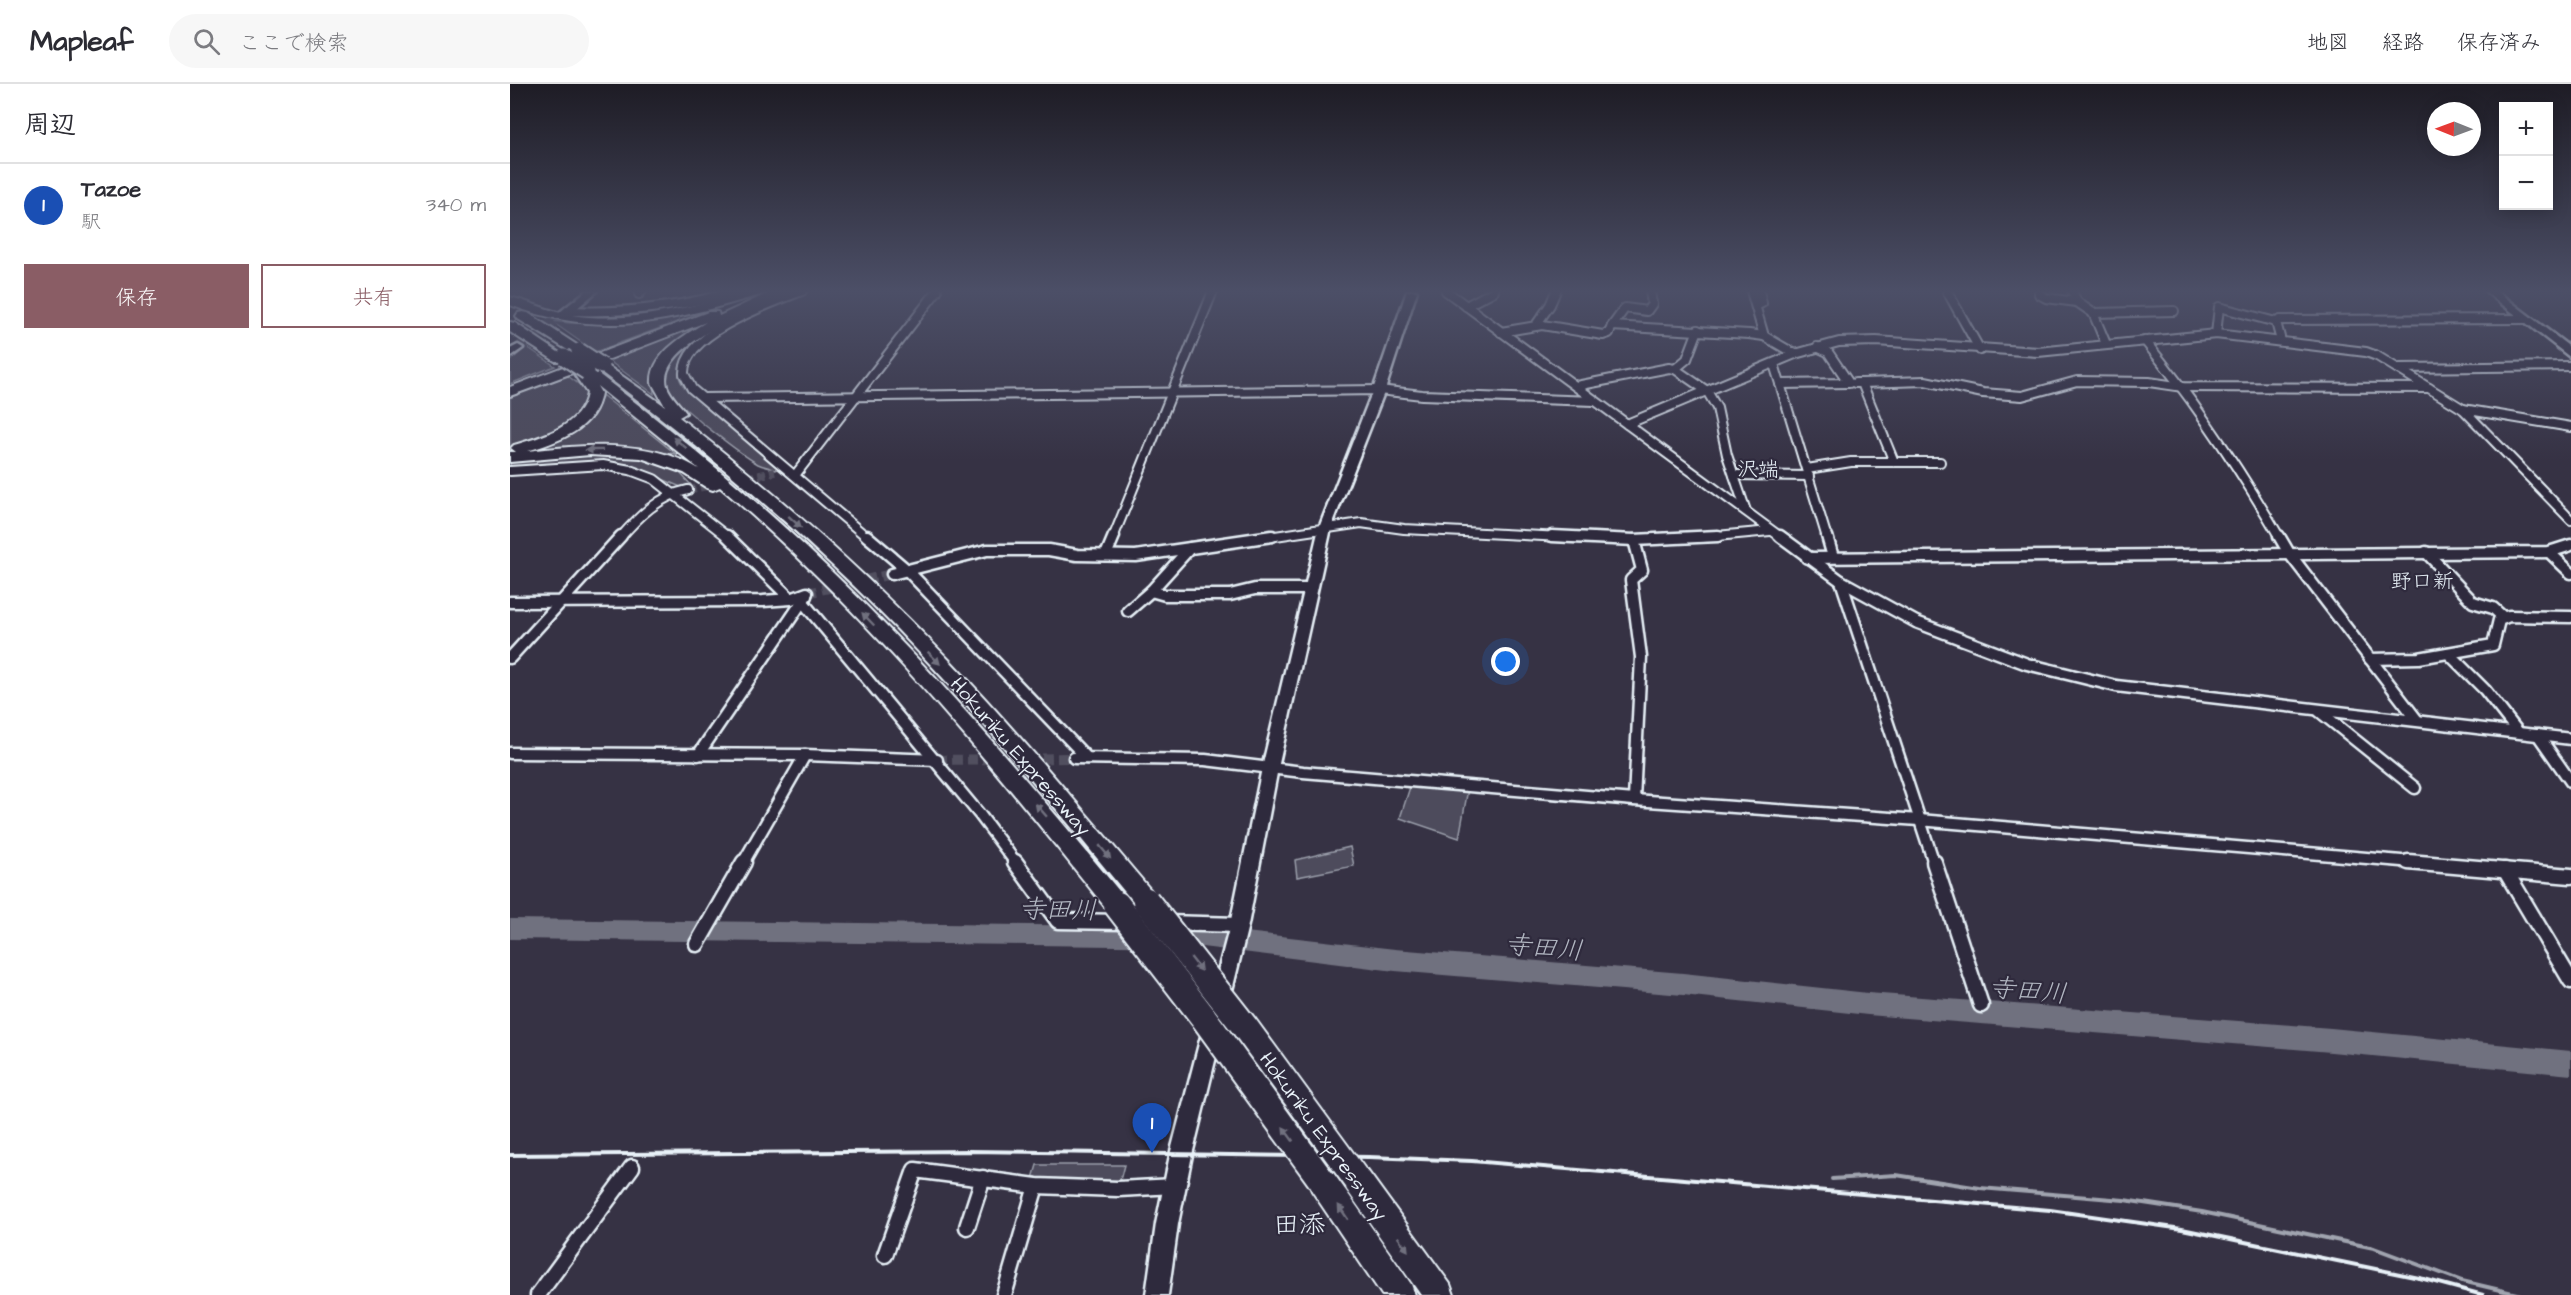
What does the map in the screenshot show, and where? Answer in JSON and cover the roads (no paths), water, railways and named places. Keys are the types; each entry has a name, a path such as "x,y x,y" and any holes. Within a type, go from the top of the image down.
{"highway":[{"path":"510,449 553,436 588,414 592,407 594,393 590,371 546,348"},
{"name":"Hokuriku Expressway","path":"573,348 579,351 590,371 709,467 808,558 914,666 971,730 1047,818 1204,1018 1400,1295"},
{"path":"510,390 620,348"},
{"path":"510,390 625,348"},
{"path":"680,348 670,356 660,373 659,381 666,399 767,496"},
{"name":"Hokuriku Expressway","path":"590,371 683,426 767,496 832,556 942,665 1067,806 1245,1027 1439,1295"},
{"path":"510,457 608,450 668,459 708,481 808,558"}],"street":[{"path":"696,348 684,366 684,376 692,389 907,570 1087,759"},
{"path":"775,472 792,471 858,394 894,348"},
{"path":"1106,555 1190,348"},
{"path":"1157,1295 1167,1224 1181,1155 1239,925 1270,768 1325,528 1393,348"},
{"path":"1523,348 1841,581 1916,622 2026,664 2116,686 2571,739"},
{"path":"1576,386 1675,369 1687,359 1691,348"},
{"path":"1784,348 1795,354"},
{"path":"1627,424 1815,348"},
{"path":"1818,348 1828,352 1849,383"},
{"path":"1950,348 2038,352 2082,348"},
{"path":"2150,348 2183,387 2234,460 2289,552 2417,720"},
{"path":"2331,348 2366,352 2400,369 2463,409 2571,520"},
{"path":"1774,364 1833,557"},
{"path":"2400,369 2571,366"},
{"path":"1675,369 1707,392 1717,408 1726,455 1746,511"},
{"path":"1780,384 1925,381 1983,393 2022,396 2077,381 2149,382 2183,387 2430,388"},
{"path":"1862,383 1894,462"},
{"path":"704,398 858,394 1379,390 1422,395 1594,400"},
{"path":"2463,409 2571,427"},
{"path":"1734,475 1808,473 1851,462 1940,462"},
{"path":"510,471 603,465 630,470 654,479 726,535 791,599"},
{"path":"510,658 643,512 674,493 688,490"},
{"path":"892,574 968,554 1008,549 1136,556 1361,523 1404,529 1634,540 1708,537 1770,531"},
{"path":"1634,540 1642,570 1631,580 1641,657 1634,800"},
{"path":"1807,558 2289,552 2549,552 2571,545"},
{"path":"1128,611 1151,591 1191,548"},
{"path":"2426,552 2473,602 2493,608 2504,618"},
{"path":"2549,552 2571,573"},
{"path":"1841,581 1981,1005"},
{"path":"1151,591 1165,595 1230,595 1255,589 1310,589"},
{"path":"510,602 791,599 807,593 804,602 698,755"},
{"path":"804,602 937,760 1058,921 1239,925"},
{"path":"2370,659 2419,658 2493,645 2499,620 2504,618 2571,616"},
{"path":"2448,653 2485,690 2518,732"},
{"path":"2319,711 2415,788"},
{"path":"2538,735 2571,782"},
{"path":"510,753 805,755 937,760"},
{"path":"697,944 805,755"},
{"path":"1074,758 1205,760 1270,768 1634,800 1919,820 2571,876"},
{"path":"2505,870 2571,981"},
{"path":"538,1295 632,1167"},
{"path":"885,1255 915,1170 1036,1186 1118,1189 1176,1186"},
{"path":"967,1227 983,1178"},
{"path":"1004,1295 1036,1186"}],"waterway":[{"name":"寺田川","path":"510,929 1202,937 1395,960 1683,984 1868,1004 2331,1040 2571,1063"},
{"path":"1832,1179 1896,1175 1980,1188 2124,1200 2202,1212 2374,1248 2462,1281 2521,1295"}],"tunnel":[{"path":"688,490 775,472"},
{"path":"807,593 892,574"},
{"path":"937,760 1074,758"}],"railway":[{"path":"510,1155 970,1151 1369,1157 1472,1161 2050,1210 2182,1229 2424,1279 2483,1295"}],"place":[{"name":"Tazoe","path":"1152,1153"}],"district":[{"name":"沢端","path":"1758,469"},
{"name":"野口新","path":"2422,581"},
{"name":"田添","path":"1299,1224"}]}
